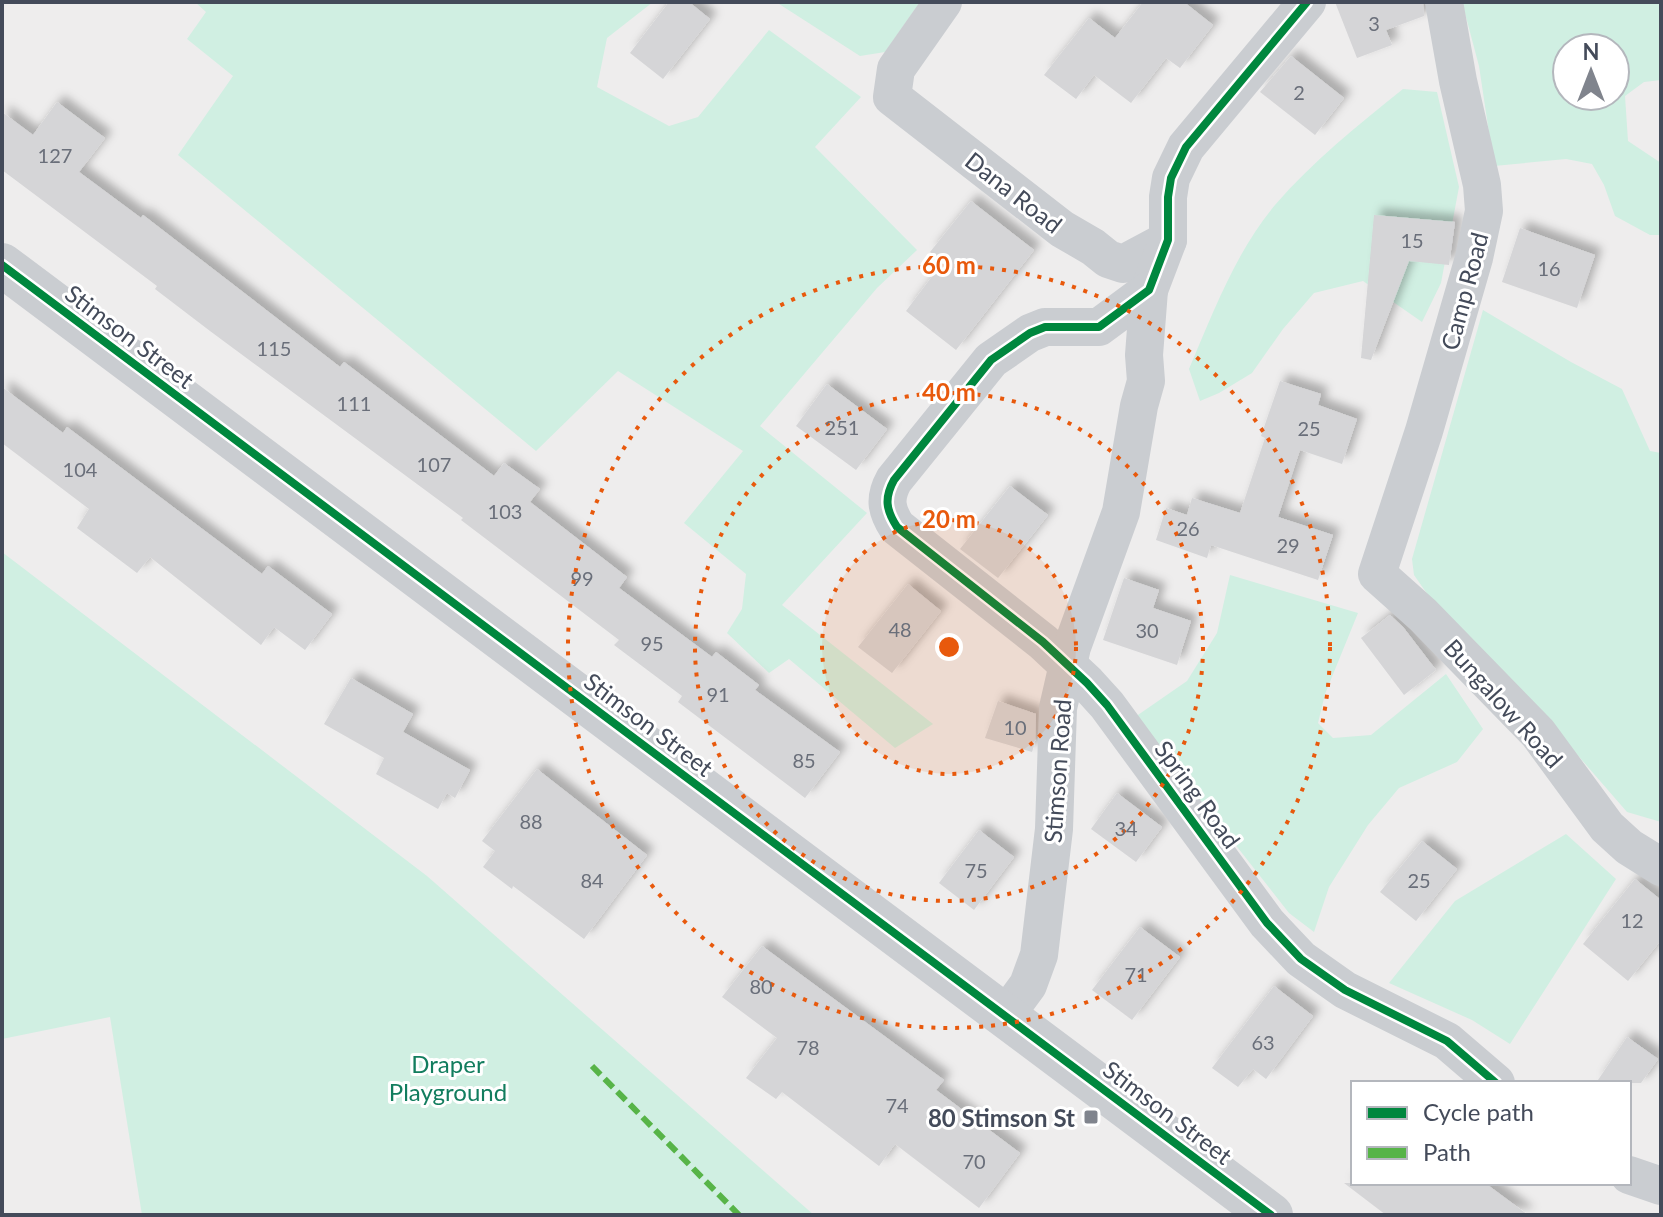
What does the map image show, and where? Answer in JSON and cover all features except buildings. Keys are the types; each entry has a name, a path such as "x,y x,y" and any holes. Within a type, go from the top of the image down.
{"street":[{"name":"Dana Road","path":"943,2 896,69 892,97 1077,240 1108,259 1123,264 1168,240"},
{"path":"1168,240 1168,197 1177,161 1307,2"},
{"name":"Camp Road","path":"1377,574 1424,431 1481,235 1484,211 1482,185 1444,2"},
{"name":"Stimson Road","path":"1006,1015 1028,985 1039,955 1054,829 1058,708 1067,664 1121,512 1146,381 1144,355 1149,290 1168,240"},
{"name":"Stimson Street","path":"2,265 1271,1215"},
{"name":"Spring Road","path":"1149,290 1099,327 1045,327 1030,333 991,360 894,480 886,503 897,527 1067,664 1107,705 1267,923 1292,950 1322,976 1345,990 1447,1041 1494,1081"},
{"name":"Bungalow Road","path":"1377,574 1423,615 1538,733 1607,827 1629,847 1661,867"},
{"path":"1631,1176 1661,1186"}],"green space":[{"path":"195,2 653,2 607,38 597,87 669,126 698,117 769,30 861,97 815,147 917,250 877,288 760,426 867,513 782,605 933,724 895,748 789,659 769,673 727,633 742,609 746,574 684,523 743,451 618,371 536,451 178,155 233,76 187,39 206,12"},
{"path":"776,2 920,2 885,52 860,56"},
{"path":"1462,2 1661,2 1661,80 1644,82 1631,92 1631,32 1551,32 1551,112 1626,112 1628,141 1661,163 1661,235 1650,235 1615,216 1604,185 1592,164 1566,159 1494,166 1479,66"},
{"path":"1403,89 1437,92 1459,187 1441,283 1422,322 1363,281 1314,293 1283,329 1252,373 1200,401 1189,369 1226,284 1248,243 1275,205 1305,173"},
{"path":"1483,310 1622,389 1650,451 1661,453 1661,822 1627,812 1561,736 1442,615 1414,575 1412,559"},
{"name":"Draper Playground","path":"2,552 427,876 814,1215 142,1215 110,1017 2,1039"},
{"path":"1230,575 1358,613 1325,694 1318,723 1333,738 1371,735 1446,674 1483,729 1457,762 1399,788 1368,825 1329,887 1314,932 1289,913 1135,717 1187,681 1217,633"},
{"path":"1566,834 1616,879 1510,1044 1472,1020 1389,983 1455,901"}],"marked path":[{"path":"592,1066 739,1215"}],"cycle path":[{"path":"1307,2 1186,147 1171,178 1168,240 1149,290 1099,327 1045,327 1030,333 991,360 894,480 888,498 890,515 897,527 1043,642 1087,683 1107,705 1267,923 1301,959 1345,990 1447,1041 1494,1081"},
{"path":"2,265 1271,1215"}],"place":[{"name":"80 Stimson St","path":"1091,1117"}]}
